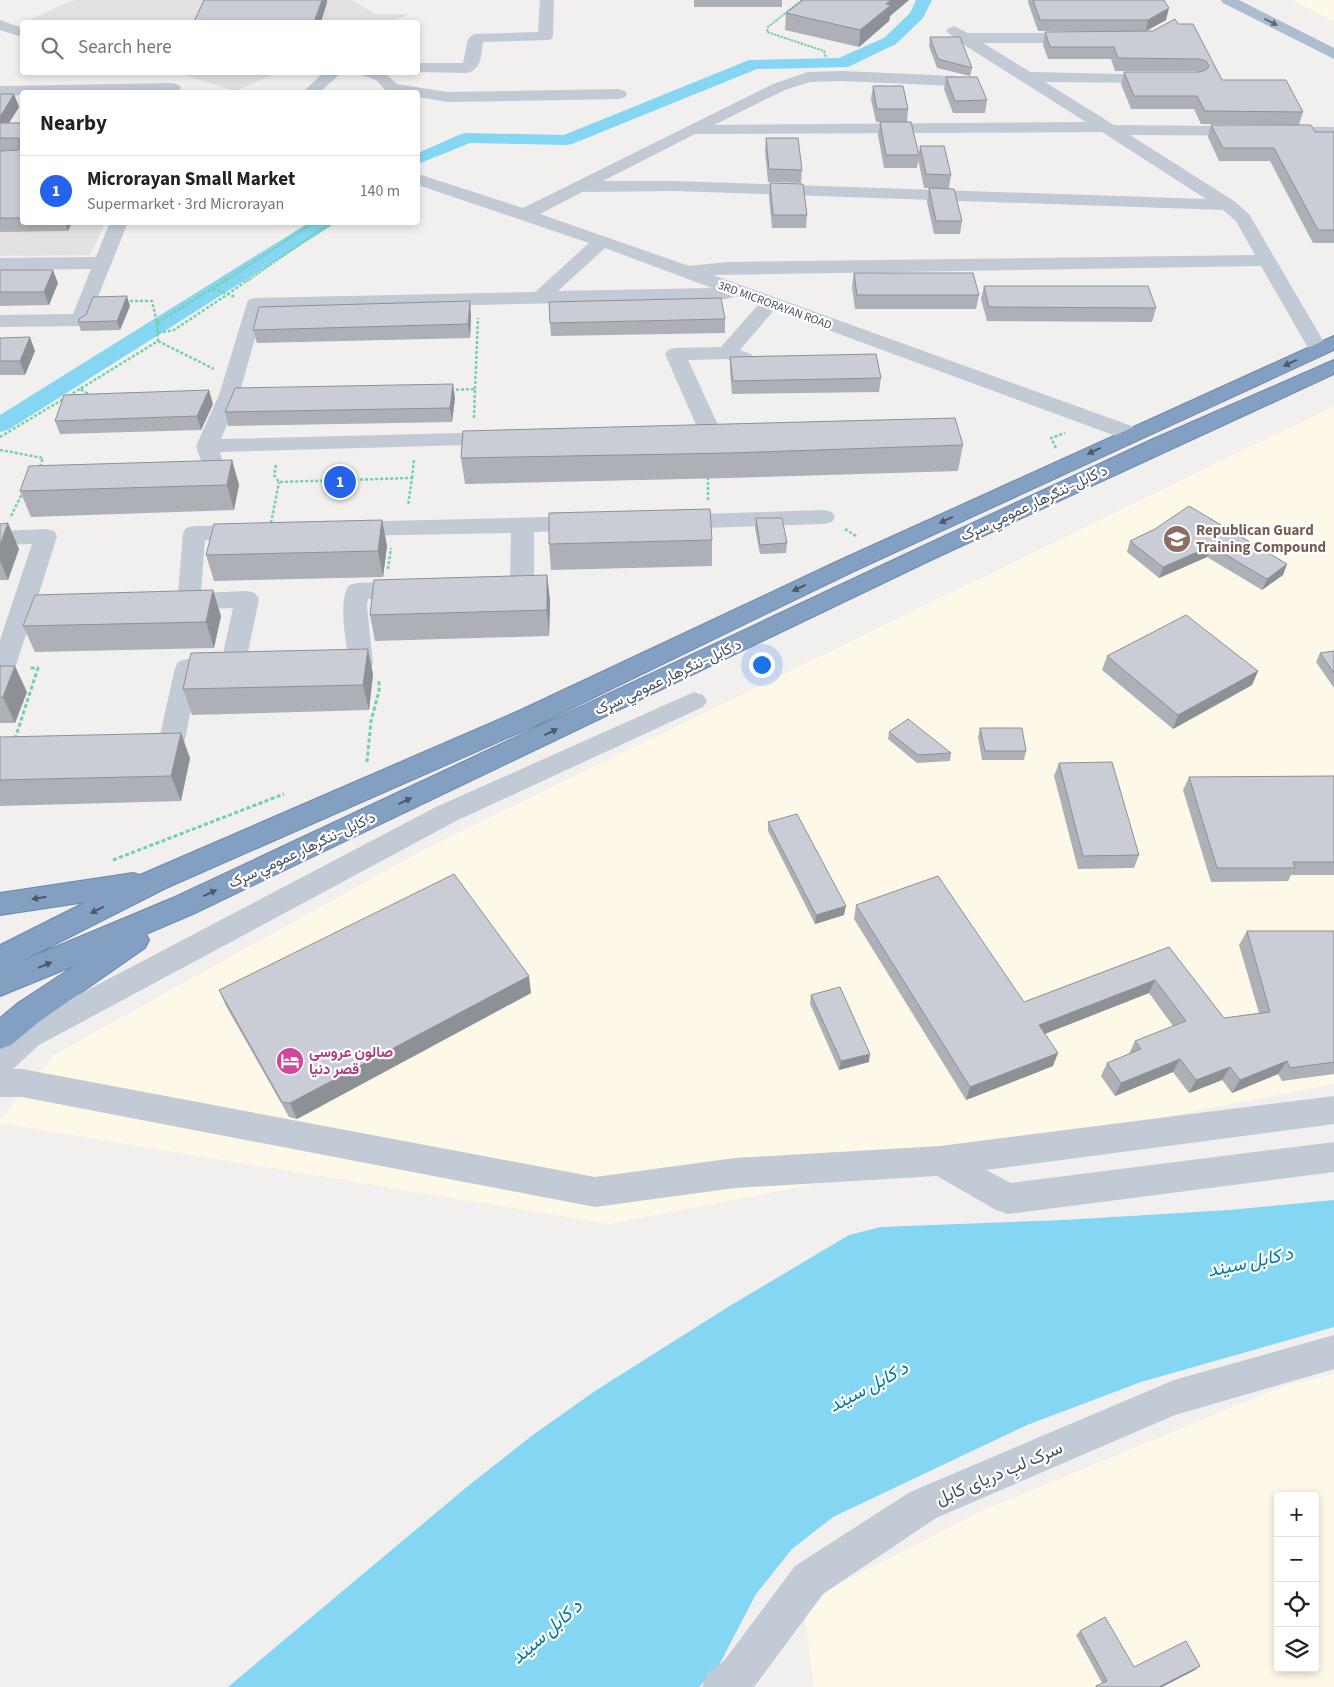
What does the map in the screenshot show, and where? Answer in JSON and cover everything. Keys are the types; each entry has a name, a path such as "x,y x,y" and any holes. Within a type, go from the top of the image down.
{"highway":[{"name":"د کابل–ننګرهار عمومي سړک","path":"156,880 530,717 844,567 1132,434 1329,353"},
{"name":"د کابل–ننګرهار عمومي سړک","path":"0,984 184,905 1159,445 1329,353"},
{"path":"0,904 156,880"},
{"path":"0,959 156,880"},
{"path":"0,1036 29,1012 184,905"}],"main road":[{"path":"1228,0 1334,54"}],"street":[{"path":"420,68 466,68 471,65 476,39 479,37 545,37 547,0"},
{"path":"0,25 20,32"},
{"path":"1100,38 958,35 1028,77 1228,205 1243,218 1329,353"},
{"path":"140,75 180,90"},
{"path":"312,90 330,75"},
{"path":"376,75 382,77 392,88 404,90"},
{"path":"524,215 690,130 779,87 808,77 842,76 956,81"},
{"path":"1028,77 1176,78"},
{"path":"0,91 20,91"},
{"path":"420,93 447,97 619,94"},
{"path":"690,130 1329,130"},
{"name":"3RD MICRORAYAN ROAD","path":"420,180 602,241 1132,434"},
{"path":"577,187 674,186 1228,205"},
{"path":"0,321 80,320 118,225"},
{"path":"539,298 602,241"},
{"path":"684,272 737,268 1268,260"},
{"path":"0,264 103,263"},
{"path":"523,438 280,444 210,456 254,304 741,293"},
{"path":"727,353 770,303"},
{"path":"759,432 701,434 675,354 727,353 750,360 760,359"},
{"path":"649,522 824,517"},
{"path":"326,529 401,520 523,524 610,523"},
{"path":"473,587 522,585 523,524"},
{"path":"189,601 194,533 269,531"},
{"path":"0,538 46,536 2,668"},
{"path":"360,663 355,606 357,591 434,588"},
{"path":"160,602 246,599 233,666"},
{"path":"24,605 92,603"},
{"path":"121,745 171,744 187,668 272,666"},
{"path":"0,1062 28,1036 446,814 694,701"},
{"path":"0,1083 22,1083 595,1192 735,1173 940,1161 1334,1110"},
{"path":"940,1161 1008,1199 1334,1157"},
{"name":"سرک لبِ دریای کابل","path":"722,1687 738,1675 810,1580 923,1505 1174,1398 1334,1352"}],"path":[{"path":"802,0 768,27 766,32 824,51 826,54"},
{"path":"157,323 309,225"},
{"path":"158,333 174,330 328,225"},
{"path":"212,289 254,304"},
{"path":"474,439 480,300"},
{"path":"88,301 152,301 157,323 158,341"},
{"path":"158,341 230,391"},
{"path":"0,437 158,341"},
{"path":"80,389 94,397"},
{"path":"442,390 475,389"},
{"path":"1061,455 1051,438 1100,422"},
{"path":"701,434 708,521"},
{"path":"279,482 274,476 280,444"},
{"path":"0,450 43,458 39,470 48,470"},
{"path":"279,482 412,478 385,590"},
{"path":"269,531 279,482"},
{"path":"0,538 24,490"},
{"path":"360,663 379,691 371,721 367,763"},
{"path":"2,668 38,668 14,740"},
{"path":"358,766 376,759"},
{"path":"110,861 285,794"}],"shaded area":[{"path":"352,0 375,14 409,14 395,20 30,20 70,1"},
{"path":"1292,0 1334,0 1334,21"},
{"path":"185,75 272,75 237,90 232,90"},
{"path":"0,162 20,217 20,225 104,225 90,255 0,256"},
{"path":"1334,406 1334,1084 609,1224 0,1123 0,1120 54,1055 425,849"},
{"path":"1334,1374 1334,1687 814,1687 805,1618 829,1589 984,1510 1286,1385"}],"water":[{"name":"د کابل سيند","path":"1334,1200 1334,1327 1141,1382 1027,1425 833,1517 792,1549 756,1594 717,1669 699,1687 228,1687 468,1486 533,1435 595,1391 728,1307 849,1235 881,1227 1064,1220 1229,1210"}],"building":[{"path":"204,0 322,0 315,20 195,20"},
{"path":"803,0 891,0 886,4 891,5 860,30 786,13"},
{"path":"1033,0 1164,0 1169,8 1148,20 1040,20"},
{"path":"1175,19 1178,24 1193,24 1222,80 1286,80 1303,112 1205,111 1197,96 1134,96 1124,72 1199,72 1206,70 1209,66 1206,61 1199,59 1118,58 1114,47 1050,47 1045,32 1153,31"},
{"path":"930,37 960,37 972,68 938,59"},
{"path":"946,77 977,77 987,100 955,101"},
{"path":"873,86 903,86 908,109 877,109"},
{"path":"0,94 14,94 0,117"},
{"path":"880,122 911,122 919,155 886,155"},
{"path":"0,123 20,123 20,218 0,218 0,151 19,150 19,138 0,138"},
{"path":"1211,125 1311,125 1315,132 1334,132 1334,230 1318,230 1274,148 1223,148"},
{"path":"766,138 798,138 802,170 769,169"},
{"path":"920,146 944,146 951,175 926,174"},
{"path":"770,183 803,184 807,215 773,215"},
{"path":"929,188 954,189 962,221 936,221"},
{"path":"0,270 53,270 44,292 0,292"},
{"path":"854,273 973,273 979,295 857,295"},
{"path":"984,286 1148,286 1156,308 989,307"},
{"path":"127,296 117,321 78,322 80,318 86,315 93,297"},
{"path":"721,298 725,319 550,323 549,302"},
{"path":"470,301 468,324 253,330 259,307"},
{"path":"30,337 20,361 0,361 0,338"},
{"path":"876,354 881,378 733,381 730,357"},
{"path":"453,384 450,408 225,412 235,388"},
{"path":"209,390 197,416 55,421 64,395"},
{"path":"955,418 963,445 730,453 461,458 463,431"},
{"path":"232,460 227,485 20,491 29,466"},
{"path":"1189,506 1287,564 1267,579 1211,546 1163,567 1130,541 1155,529"},
{"path":"710,509 712,540 549,544 549,513"},
{"path":"756,518 782,518 787,543 760,545"},
{"path":"382,520 378,551 206,555 214,524"},
{"path":"8,523 0,545 0,524"},
{"path":"547,575 547,610 370,615 374,580"},
{"path":"213,590 206,622 23,626 35,595"},
{"path":"1186,615 1258,671 1178,715 1107,656"},
{"path":"368,649 363,685 183,689 191,653"},
{"path":"1334,651 1334,673 1320,653"},
{"path":"0,666 15,666 3,697 0,698"},
{"path":"908,719 951,753 918,755 889,732"},
{"path":"980,728 1022,728 1026,751 985,751"},
{"path":"181,733 171,776 0,780 0,737"},
{"path":"1112,762 1139,855 1083,856 1059,763"},
{"path":"1334,776 1334,862 1293,862 1295,868 1217,868 1189,777"},
{"path":"797,814 846,906 816,915 768,822"},
{"path":"454,874 529,976 290,1103 282,1102 219,990"},
{"path":"938,876 1024,1002 1169,947 1224,1018 1270,1012 1247,931 1334,931 1334,1062 1290,1068 1287,1061 1240,1080 1230,1067 1196,1080 1180,1059 1121,1083 1107,1063 1141,1049 1135,1041 1186,1021 1155,980 1039,1025 1058,1053 970,1087 856,905"},
{"path":"840,987 870,1054 841,1061 811,995"},
{"path":"1105,1617 1134,1667 1186,1641 1200,1666 1159,1687 1096,1687 1107,1681 1080,1631"}],"waterway":[{"path":"420,158 467,138 566,140 755,64 842,63 890,41 917,15 924,0"},
{"path":"0,425 319,225"}],"place":[{"name":"Microrayan Small Market","path":"340,482"},
{"name":"Republican Guard Training Compound","path":"1177,539"},
{"name":"صالون عروسی قصر دنیا","path":"290,1061"}]}
